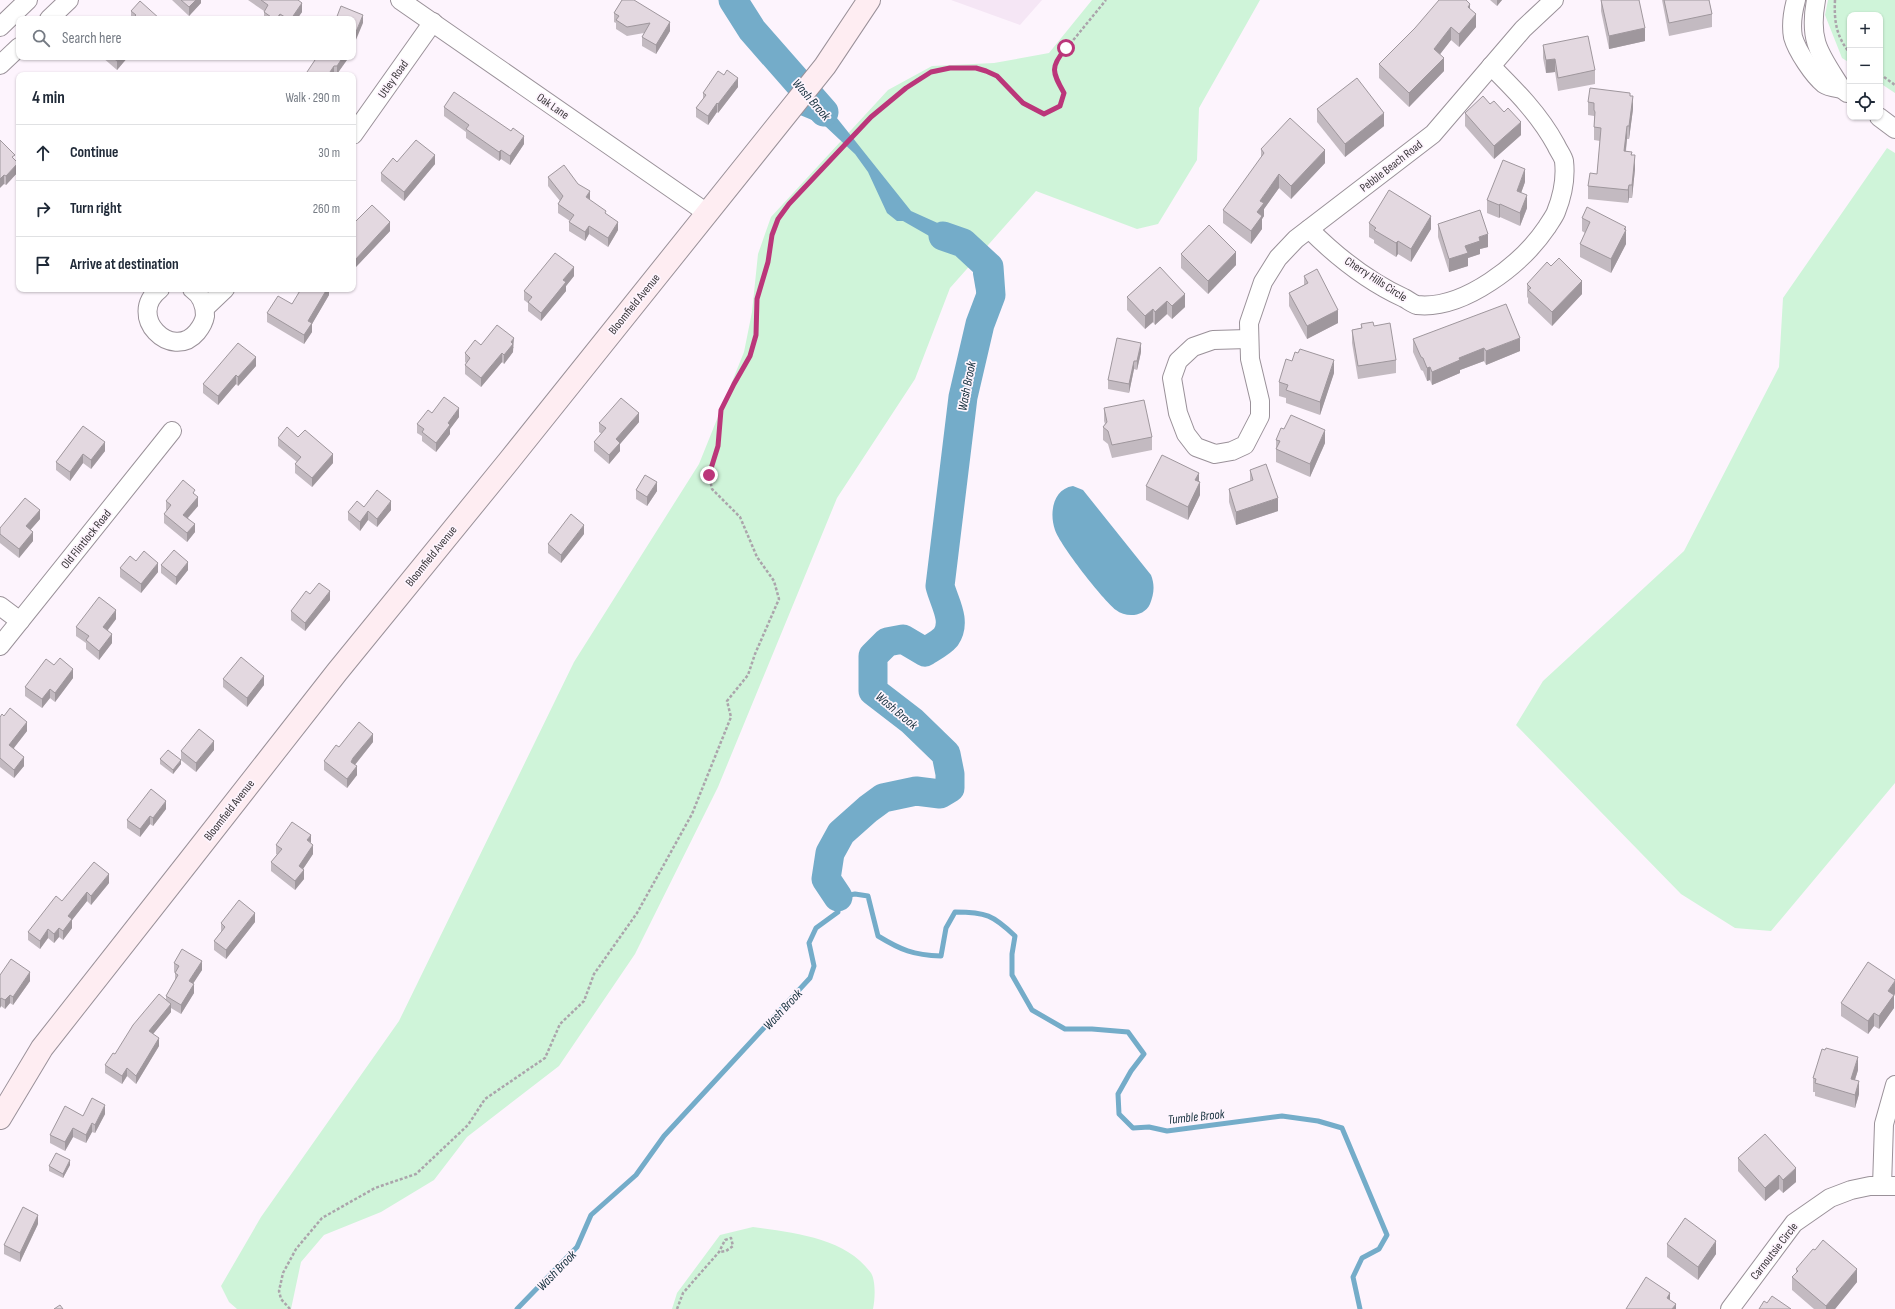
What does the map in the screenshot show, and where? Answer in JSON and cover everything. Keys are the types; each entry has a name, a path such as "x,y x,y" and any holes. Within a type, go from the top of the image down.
{"main road":[{"name":"Bloomfield Avenue","path":"0,1118 42,1048 337,672 779,125 825,66 869,0"}],"street":[{"path":"0,27 28,0"},
{"path":"52,16 69,0"},
{"name":"Oak Lane","path":"400,0 707,213"},
{"name":"Pebble Beach Road","path":"1248,339 1213,340 1193,347 1178,361 1172,378 1178,412 1186,434 1196,447 1215,454 1232,451 1245,445 1260,416 1260,401 1250,359 1248,339 1249,324 1263,282 1278,258 1296,239 1433,134 1523,29 1554,0"},
{"path":"1796,0 1793,14 1793,37 1802,54 1825,85 1846,92"},
{"path":"1816,0 1814,25 1815,43 1821,56 1846,92"},
{"name":"Utley Road","path":"356,131 433,22"},
{"path":"0,65 16,50"},
{"name":"Cherry Hills Circle","path":"1309,229 1331,249 1351,264 1391,292 1416,305 1454,300 1487,285 1510,266 1536,242 1556,213 1563,187 1564,160 1548,130 1531,107 1491,66"},
{"path":"1883,120 1895,129"},
{"path":"157,292 150,300 148,309 148,318 151,327 158,335 166,340 176,342 186,340 195,335 205,318 202,299 195,292"},
{"path":"204,308 221,292"},
{"name":"Old Flintlock Road","path":"0,646 172,431"},
{"path":"0,606 20,621"},
{"path":"1889,1186 1884,1124 1895,1085"},
{"name":"Carnoutsie Circle","path":"1730,1309 1794,1223 1830,1198 1851,1190 1870,1186 1889,1186"}],"path":[{"path":"290,1309 281,1299 279,1291 283,1273 296,1249 322,1218 375,1188 416,1174 468,1125 485,1099 545,1058 560,1024 584,1001 594,974 637,913 692,814 731,717 727,701 748,675 755,654 779,599 774,581 757,557 740,517 712,488 709,475 718,446 721,410 750,356 756,335 757,299 768,262 772,235 778,219 789,204 809,182 871,117 906,88 931,72 950,68 976,68 997,76 1023,103 1044,114 1060,106 1064,93 1054,76 1054,67 1057,60 1106,0"},
{"path":"1836,0 1834,19 1838,37 1847,48"},
{"path":"1883,76 1895,85"},
{"path":"677,1309 683,1292 719,1252 725,1240 731,1238 733,1246 726,1251 719,1252"}],"shaded area":[{"path":"951,0 1042,0 1020,25"}],"green space":[{"path":"1092,0 1260,0 1199,108 1197,160 1158,224 1137,229 1036,191 950,288 915,379 837,498 718,787 635,954 559,1066 467,1137 434,1180 381,1212 324,1235 301,1262 291,1309 237,1309 229,1302 221,1286 261,1217 399,1021 574,662 699,464 744,352 752,312 758,254 771,217 888,90 932,66 994,63 1049,53"},
{"path":"1828,0 1895,0 1895,93 1883,85 1883,12 1847,12 1847,61 1842,58 1825,15"},
{"path":"1887,148 1895,153 1895,783 1771,931 1735,928 1681,894 1516,725 1543,681 1684,551 1779,367 1783,298"},
{"path":"753,1227 817,1239 833,1244 847,1251 860,1261 873,1276 875,1291 873,1309 672,1309 677,1293 720,1235"}],"water":[{"path":"817,93 911,211 962,234 970,241 984,273 992,282 994,289 989,335 973,333 979,308 973,266 962,250 954,245 938,241 903,221 897,221 887,213 868,172 855,154 824,125 800,115"},
{"path":"1073,486 1083,490 1151,575 1154,590 1150,604 1144,612 1130,615 1120,613 1116,610 1082,572 1055,530 1052,516 1054,503 1061,492 1066,488"}],"building":[{"path":"181,0 196,0 189,7"},
{"path":"261,0 298,0 302,3 293,16 283,16 280,14 278,16 270,16 264,12 268,5"},
{"path":"622,0 634,0 670,22 656,45 642,37 650,23 627,27 616,20 619,16 614,13"},
{"path":"1439,0 1466,0 1470,4 1468,7 1476,14 1459,34 1451,27 1434,49 1444,58 1409,93 1379,64 1415,28"},
{"path":"1601,0 1639,0 1645,28 1609,36"},
{"path":"1664,0 1709,0 1712,14 1669,23"},
{"path":"140,1 157,16 135,16 136,15 131,11"},
{"path":"341,6 363,15 356,32 356,16 337,16"},
{"path":"1588,36 1595,70 1558,78 1555,59 1546,60 1543,45"},
{"path":"315,60 341,60 330,72 307,72"},
{"path":"727,70 738,78 708,116 696,108 706,95 703,93 718,71 724,75"},
{"path":"1357,78 1384,113 1345,144 1317,109"},
{"path":"1590,88 1630,93 1630,96 1633,96 1624,151 1632,152 1631,155 1635,155 1632,185 1629,185 1628,190 1588,186 1590,173 1597,174 1601,128 1594,127 1594,103 1588,102"},
{"path":"454,92 511,131 513,128 524,136 510,156 501,150 499,152 466,129 469,125 444,107"},
{"path":"1483,96 1490,104 1494,101 1504,112 1508,108 1521,122 1494,146 1465,113"},
{"path":"1290,118 1325,150 1291,186 1279,174 1260,201 1264,203 1257,212 1262,216 1251,231 1223,210 1264,153 1261,149"},
{"path":"0,140 15,155 12,157 16,161 16,165 6,176 4,175 0,179"},
{"path":"416,140 435,155 404,192 381,173 393,158 397,162"},
{"path":"1503,160 1525,169 1517,191 1527,195 1520,213 1487,200"},
{"path":"564,165 578,184 590,191 586,197 606,211 605,213 618,222 608,238 589,226 585,232 569,222 574,215 558,204 563,196 548,177"},
{"path":"1389,190 1431,216 1411,249 1398,241 1396,243 1374,230 1376,228 1369,223"},
{"path":"372,205 390,222 356,259 356,221"},
{"path":"1587,207 1626,227 1624,229 1626,230 1611,259 1580,244 1590,222 1582,218"},
{"path":"1480,210 1488,234 1479,237 1480,241 1465,246 1468,253 1449,259 1438,224"},
{"path":"1209,225 1236,252 1208,281 1181,254"},
{"path":"555,253 574,267 563,280 566,282 541,313 528,302 532,297 524,291"},
{"path":"1559,258 1582,281 1552,312 1528,290 1531,288 1527,284 1547,262 1551,266"},
{"path":"1160,267 1185,294 1172,306 1167,301 1155,312 1153,309 1145,316 1127,297"},
{"path":"1317,269 1338,310 1307,326 1289,293 1308,283 1304,276"},
{"path":"299,292 325,292 308,321 312,323 304,335 267,313 278,296 292,304"},
{"path":"1506,304 1520,338 1486,351 1484,348 1459,358 1460,360 1432,372 1430,367 1427,368 1413,339"},
{"path":"1373,322 1374,326 1390,323 1396,360 1358,366 1352,330 1362,328 1361,324"},
{"path":"497,325 514,338 511,342 513,344 504,355 502,353 481,378 465,365 470,358 465,353 475,340 481,345"},
{"path":"1117,338 1141,343 1137,361 1134,361 1129,384 1108,380"},
{"path":"238,343 256,357 238,377 236,375 218,396 203,384"},
{"path":"1300,349 1334,360 1320,402 1286,390 1288,385 1279,382 1286,359 1292,361 1295,352 1298,353"},
{"path":"444,397 459,408 448,423 450,425 436,443 422,432 424,429 417,424 428,410 432,413"},
{"path":"621,398 639,413 616,439 620,443 609,455 594,442 606,428 599,423"},
{"path":"1144,400 1152,437 1112,445 1108,431 1103,427 1107,422 1104,408"},
{"path":"1291,415 1325,430 1310,464 1276,449 1280,441 1276,440 1281,428 1284,429"},
{"path":"83,426 105,442 91,460 83,454 70,472 56,462"},
{"path":"287,427 298,437 305,430 333,454 312,478 295,464 301,457 278,438"},
{"path":"1162,455 1199,473 1195,480 1200,482 1188,507 1146,486"},
{"path":"1266,464 1278,498 1236,512 1229,489 1253,480 1250,470"},
{"path":"645,475 657,482 647,497 636,490"},
{"path":"183,480 195,490 193,493 198,497 183,515 195,524 187,533 164,514 171,505 166,501"},
{"path":"377,490 391,501 377,519 368,511 360,522 348,512 357,501 364,507"},
{"path":"25,498 40,510 26,526 33,532 19,549 0,534 0,528"},
{"path":"571,514 584,525 561,555 548,544"},
{"path":"174,550 188,562 176,577 161,565"},
{"path":"144,551 158,563 141,584 120,568 130,556 136,561"},
{"path":"319,583 330,591 305,623 291,611 306,591 310,594"},
{"path":"99,597 116,610 103,627 112,634 99,651 86,640 89,636 76,627"},
{"path":"241,657 264,676 247,698 223,679"},
{"path":"60,658 73,669 55,693 50,689 42,699 25,687 46,659 54,665"},
{"path":"10,708 27,722 9,745 24,757 14,770 0,758 0,717 2,714 4,716"},
{"path":"359,722 373,734 353,758 351,762 357,766 347,779 324,761 336,745 339,747"},
{"path":"199,729 214,741 196,763 181,751"},
{"path":"168,750 181,760 173,770 160,759"},
{"path":"151,789 166,801 153,818 150,816 140,829 127,820"},
{"path":"292,822 311,835 307,840 313,845 299,866 304,870 295,881 271,862 282,849 276,845"},
{"path":"94,862 109,874 91,896 87,892 68,916 72,919 63,931 59,928 54,934 48,929 40,941 28,932 56,896 62,901"},
{"path":"239,900 255,913 226,950 214,941 225,927 221,923"},
{"path":"182,949 202,961 189,981 194,984 181,1005 166,996 178,975 175,973 179,966 174,963"},
{"path":"11,959 30,972 13,997 10,995 5,1000 0,999 0,975"},
{"path":"1868,962 1895,981 1888,991 1894,995 1879,1016 1874,1013 1868,1021 1841,1003"},
{"path":"159,994 171,1004 149,1031 159,1038 136,1076 127,1068 122,1076 105,1065 113,1053 115,1054 133,1025"},
{"path":"1826,1048 1858,1057 1851,1079 1859,1081 1855,1095 1815,1083 1816,1079 1813,1078 1822,1049 1825,1050"},
{"path":"92,1098 105,1105 95,1125 92,1123 86,1135 73,1128 65,1142 50,1135 65,1106 83,1116"},
{"path":"1765,1134 1796,1168 1783,1180 1779,1175 1765,1188 1738,1158"},
{"path":"56,1153 70,1160 63,1174 49,1166"},
{"path":"23,1207 38,1215 20,1253 4,1245"},
{"path":"1685,1218 1716,1241 1698,1267 1667,1244"},
{"path":"1823,1240 1857,1269 1826,1306 1792,1277 1798,1271 1796,1269"},
{"path":"1646,1277 1670,1293 1667,1298 1676,1304 1672,1309 1626,1309"},
{"path":"1772,1296 1791,1309 1759,1309 1764,1301 1767,1303"},
{"path":"60,1305 63,1309 54,1309"}],"waterway":[{"name":"Wash Brook","path":"733,0 752,30 824,112"},
{"name":"Wash Brook","path":"838,897 826,879 830,853 841,833 883,798 916,791 940,794 950,788 950,774 946,754 912,721 873,691 873,656 887,642 903,639 925,652 946,637 950,625 949,612 940,586 963,397 980,324 991,295 989,267 963,243 943,236"},
{"name":"Tumble Brook","path":"517,1309 577,1247 591,1215 636,1175 664,1136 810,978 814,966 809,943 816,928 838,912 838,897 855,894 868,896 878,936 894,945 915,953 941,956 946,928 955,912 982,914 1001,923 1015,936 1012,954 1012,975 1032,1010 1065,1029 1092,1029 1128,1032 1144,1054 1131,1071 1118,1094 1119,1114 1133,1128 1149,1127 1167,1131 1282,1116 1318,1121 1342,1128 1387,1235 1379,1249 1362,1258 1353,1277 1360,1309"}],"route":[{"path":"709,475 718,446 721,410 750,356 756,335 757,299 768,262 772,235 778,219 789,204 871,117 906,88 931,72 950,68 976,68 997,76 1023,103 1044,114 1060,106 1064,93 1054,76 1054,67 1057,60 1066,48"}]}
